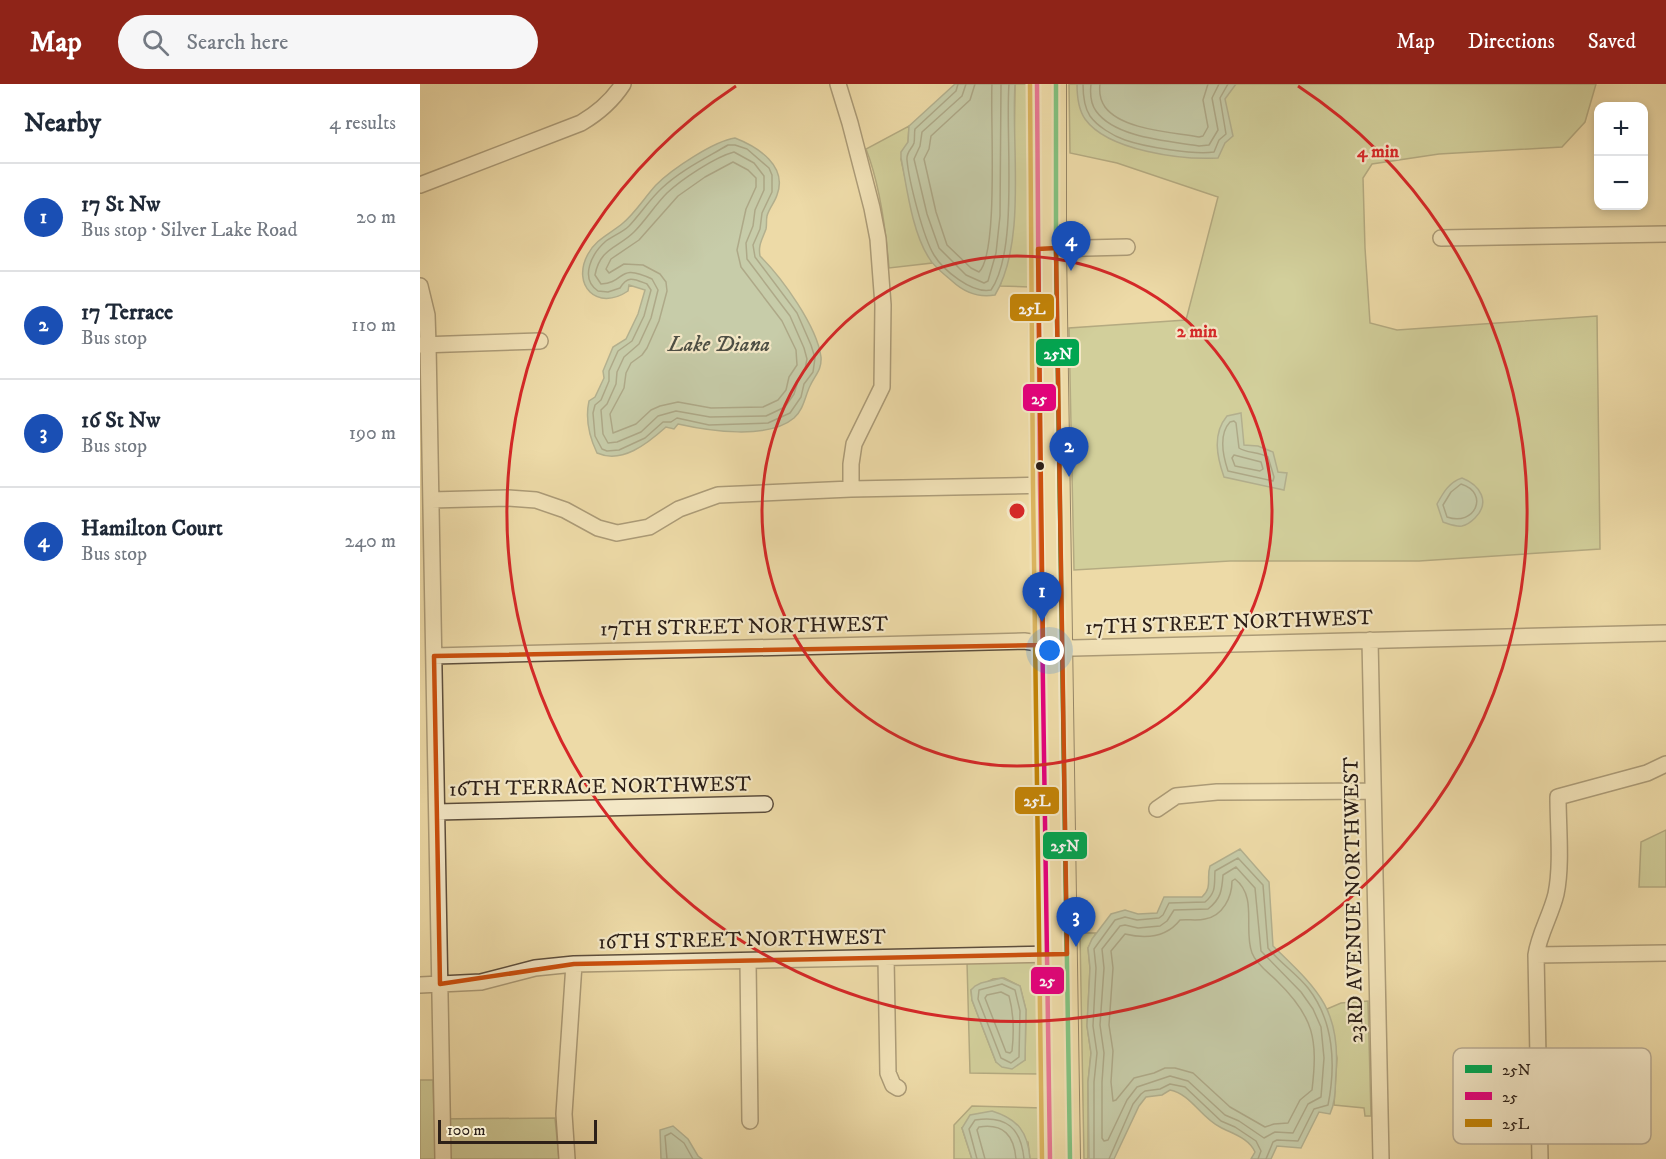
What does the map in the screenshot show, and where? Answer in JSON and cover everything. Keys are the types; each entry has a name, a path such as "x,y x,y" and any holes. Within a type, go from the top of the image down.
{"main road":[{"path":"1037,84 1047,249 1058,954 1070,1159"},
{"path":"1047,249 1056,84"},
{"path":"1050,1159 1058,954"}],"street":[{"path":"420,185 581,123 595,115 623,84"},
{"path":"838,84 872,208 882,282 884,376 882,387 854,444 851,489"},
{"path":"1441,238 1666,234"},
{"path":"1047,249 1126,247"},
{"path":"420,286 427,315 424,345 432,500 443,1159"},
{"path":"424,345 540,341"},
{"path":"432,500 508,498 536,500 565,510 598,528 617,533 649,527 679,509 718,495 851,489 1050,485"},
{"name":"17TH STREET NORTHWEST","path":"434,656 1024,641 1052,646 1666,633"},
{"name":"23RD AVENUE NORTHWEST","path":"1370,640 1381,1159"},
{"path":"1538,1048 1536,956 1541,933 1556,894 1558,880 1558,797 1647,773 1666,764"},
{"path":"1157,809 1176,796 1217,792 1373,792"},
{"name":"16TH TERRACE NORTHWEST","path":"437,812 765,804"},
{"path":"1536,956 1666,953"},
{"name":"16TH STREET NORTHWEST","path":"420,985 481,982 535,968 574,964 1058,954"},
{"path":"886,958 888,1073 892,1084 898,1088"},
{"path":"748,961 750,1121"},
{"path":"567,1159 564,1114 574,964"},
{"path":"1540,1144 1540,1159"}],"highlighted area":[{"path":"1056,248 1062,648 1067,954 574,964 440,984 434,656 1043,645 1038,249"}],"green space":[{"path":"1015,84 1030,84 1028,245 1030,287 1000,286 1009,256 1013,217"},
{"path":"1069,84 1596,84 1585,122 1562,147 1439,154 1372,164 1363,178 1370,323 1397,330 1597,316 1600,549 1419,561 1230,561 1074,570 1069,328 1186,320 1218,197 1117,163 1070,153"},
{"path":"909,126 908,143 901,159 914,218 932,263 889,268 881,207 875,176 866,149"},
{"path":"1666,830 1666,887 1639,887 1641,842"},
{"path":"1080,933 1096,933 1088,948 1090,968 1087,1026 1091,1053 1088,1082 1088,1159 1084,1159"},
{"path":"967,962 1038,963 1042,1074 970,1073","holes":["1004,978 1020,986 1026,1010 1025,1060 996,1062 972,1000 971,990 993,979"]},
{"path":"1368,1001 1371,1116 1365,1116 1364,1108 1334,1105 1337,1058 1327,1009 1341,1003"},
{"path":"420,1080 433,1080 434,1119 555,1118 559,1159 420,1159"},
{"path":"972,1106 1043,1108 1043,1159 1030,1159 1028,1142 962,1128 972,1159 954,1159 954,1125"}],"water":[{"path":"955,84 1015,84 1014,221 1005,273 995,295 983,296 967,291 939,270 929,258 918,236 908,196 901,152 908,142 909,126"},
{"path":"1077,84 1236,84 1225,99 1233,136 1225,143 1218,158 1166,155 1128,146 1110,139 1085,119 1078,102"},
{"name":"Lake Diana","path":"735,138 761,152 775,167 778,175 777,195 767,216 760,256 788,289 806,317 821,357 819,369 800,411 783,425 769,429 738,432 678,424 674,429 666,427 642,446 625,454 606,456 597,453 588,427 589,401 595,397 604,378 603,371 613,347 626,339 638,314 645,290 629,285 628,291 617,297 597,297 585,285 583,276 588,254 599,240 627,219 656,185 672,171 716,144"},
{"path":"1241,413 1244,445 1258,446 1273,452 1278,472 1287,473 1284,490 1224,477 1217,446 1219,430 1227,416"},
{"path":"1462,478 1474,485 1483,500 1480,512 1472,521 1464,526 1457,526 1443,522 1437,504 1450,485"},
{"path":"1240,849 1269,882 1273,946 1302,974 1330,1015 1336,1051 1335,1094 1330,1114 1319,1112 1301,1148 1277,1146 1271,1159 1251,1159 1255,1152 1249,1143 1213,1123 1184,1096 1170,1090 1162,1095 1146,1097 1139,1106 1114,1159 1089,1159 1088,1082 1091,1053 1087,1026 1090,968 1088,948 1092,939 1111,914 1125,910 1138,914 1157,913 1164,897 1202,897 1207,890 1210,866"},
{"path":"1002,978 1020,986 1026,1010 1025,1060 1012,1069 1002,1067 996,1062 972,1000 971,990 975,986"},
{"path":"992,1111 1009,1118 1020,1128 1027,1141 1030,1159 972,1159 962,1128 970,1115"},
{"path":"673,1126 688,1139 702,1159 661,1159 660,1130"}],"transit line":[{"name":"25L","path":"1030,84 1042,1159"},
{"name":"25","path":"1037,84 1040,485 1050,1159"},
{"name":"25N","path":"1056,84 1056,248 1070,1159"}],"place":[{"name":"Hamilton Court","path":"1071,271"},
{"name":"17 Terrace","path":"1069,477"},
{"name":"17 St Nw","path":"1042,622"},
{"name":"16 St Nw","path":"1076,947"}]}
